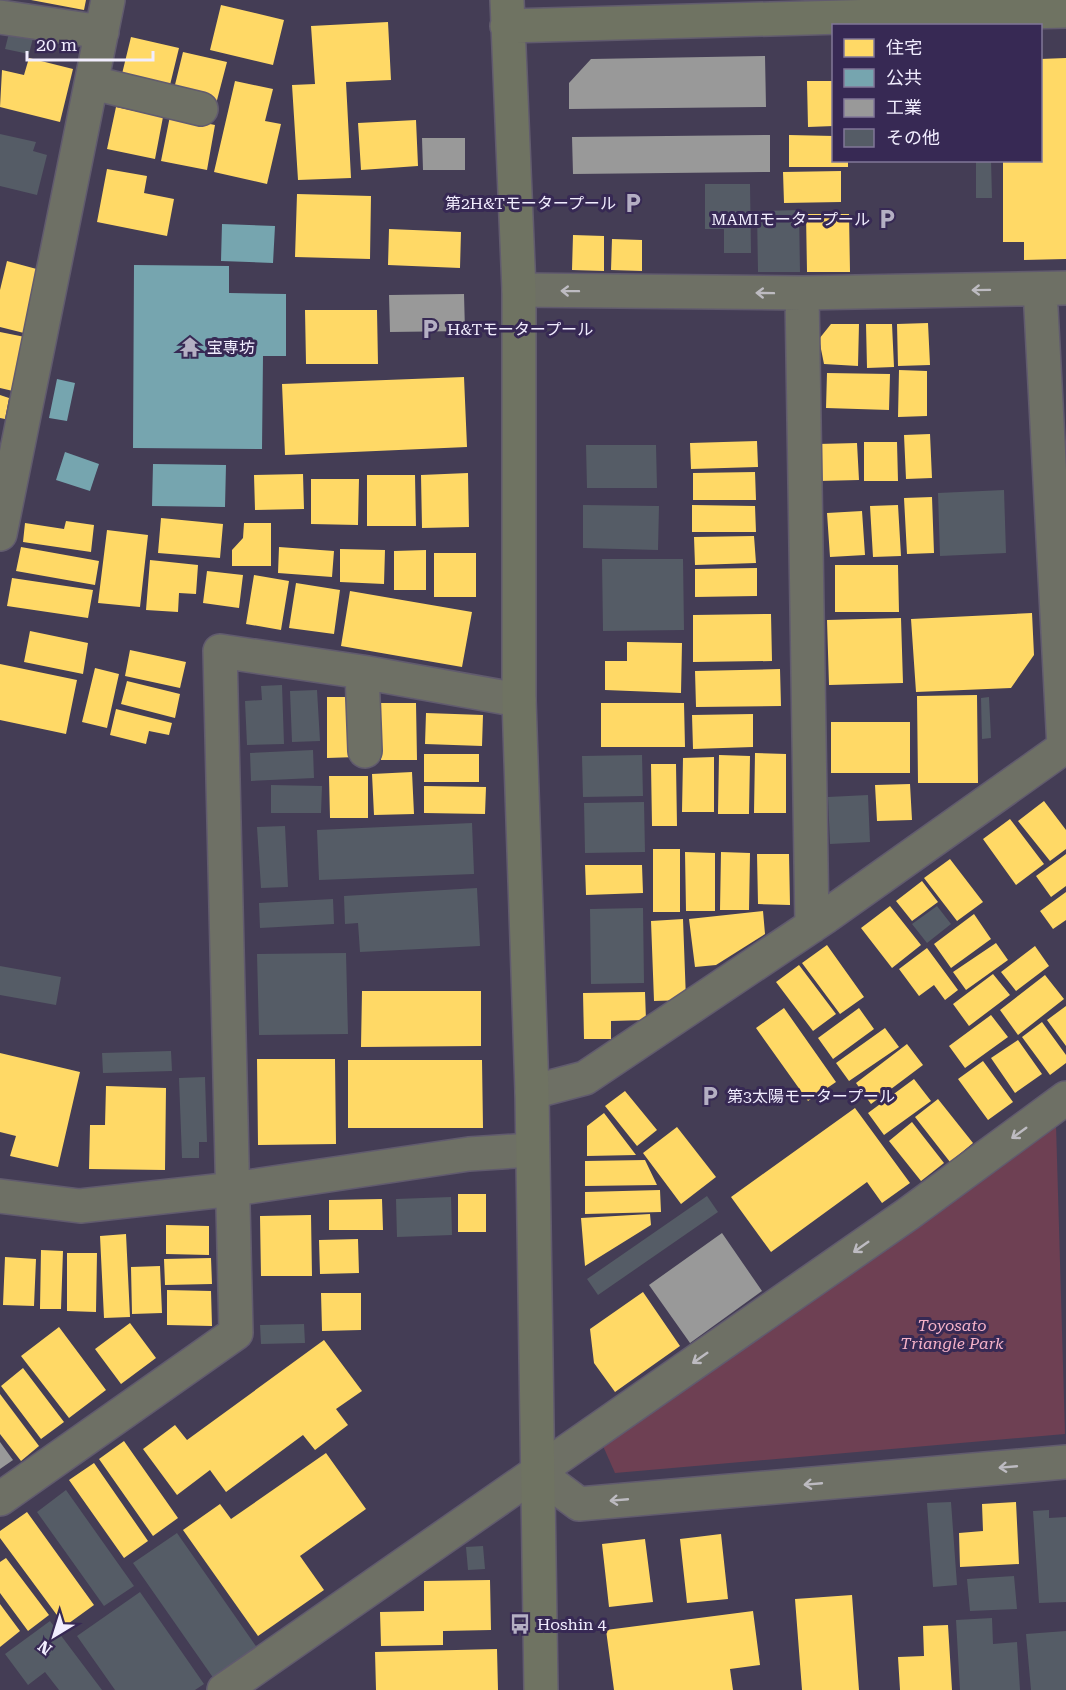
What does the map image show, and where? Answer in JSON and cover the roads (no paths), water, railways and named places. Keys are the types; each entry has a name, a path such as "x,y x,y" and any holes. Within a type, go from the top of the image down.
{"street":[{"path":"0,534 108,0"},
{"path":"541,1690 531,1150 532,1092 519,700 519,290 507,13 1066,11"},
{"path":"0,17 102,32"},
{"path":"93,83 201,109"},
{"path":"519,290 802,293 1053,288 1065,747 812,926 585,1078 532,1092"},
{"path":"802,293 812,926"},
{"path":"0,1499 236,1333 220,651 362,672 519,700"},
{"path":"362,672 365,751"},
{"path":"224,1690 908,1214 1066,1098"},
{"path":"0,1196 80,1206 234,1189 469,1154 531,1150"},
{"path":"536,1472 579,1504 1066,1462"}],"place":[{"name":"第2H&Tモータープール","path":"633,203"},
{"name":"MAMIモータープール","path":"887,219"},
{"name":"H&Tモータープール","path":"430,329"},
{"name":"宝専坊","path":"190,347"},
{"name":"第3太陽モータープール","path":"710,1096"},
{"name":"Hoshin 4","path":"520,1624"}],"park label":[{"name":"Toyosato Triangle Park","path":"952,1334"}]}
